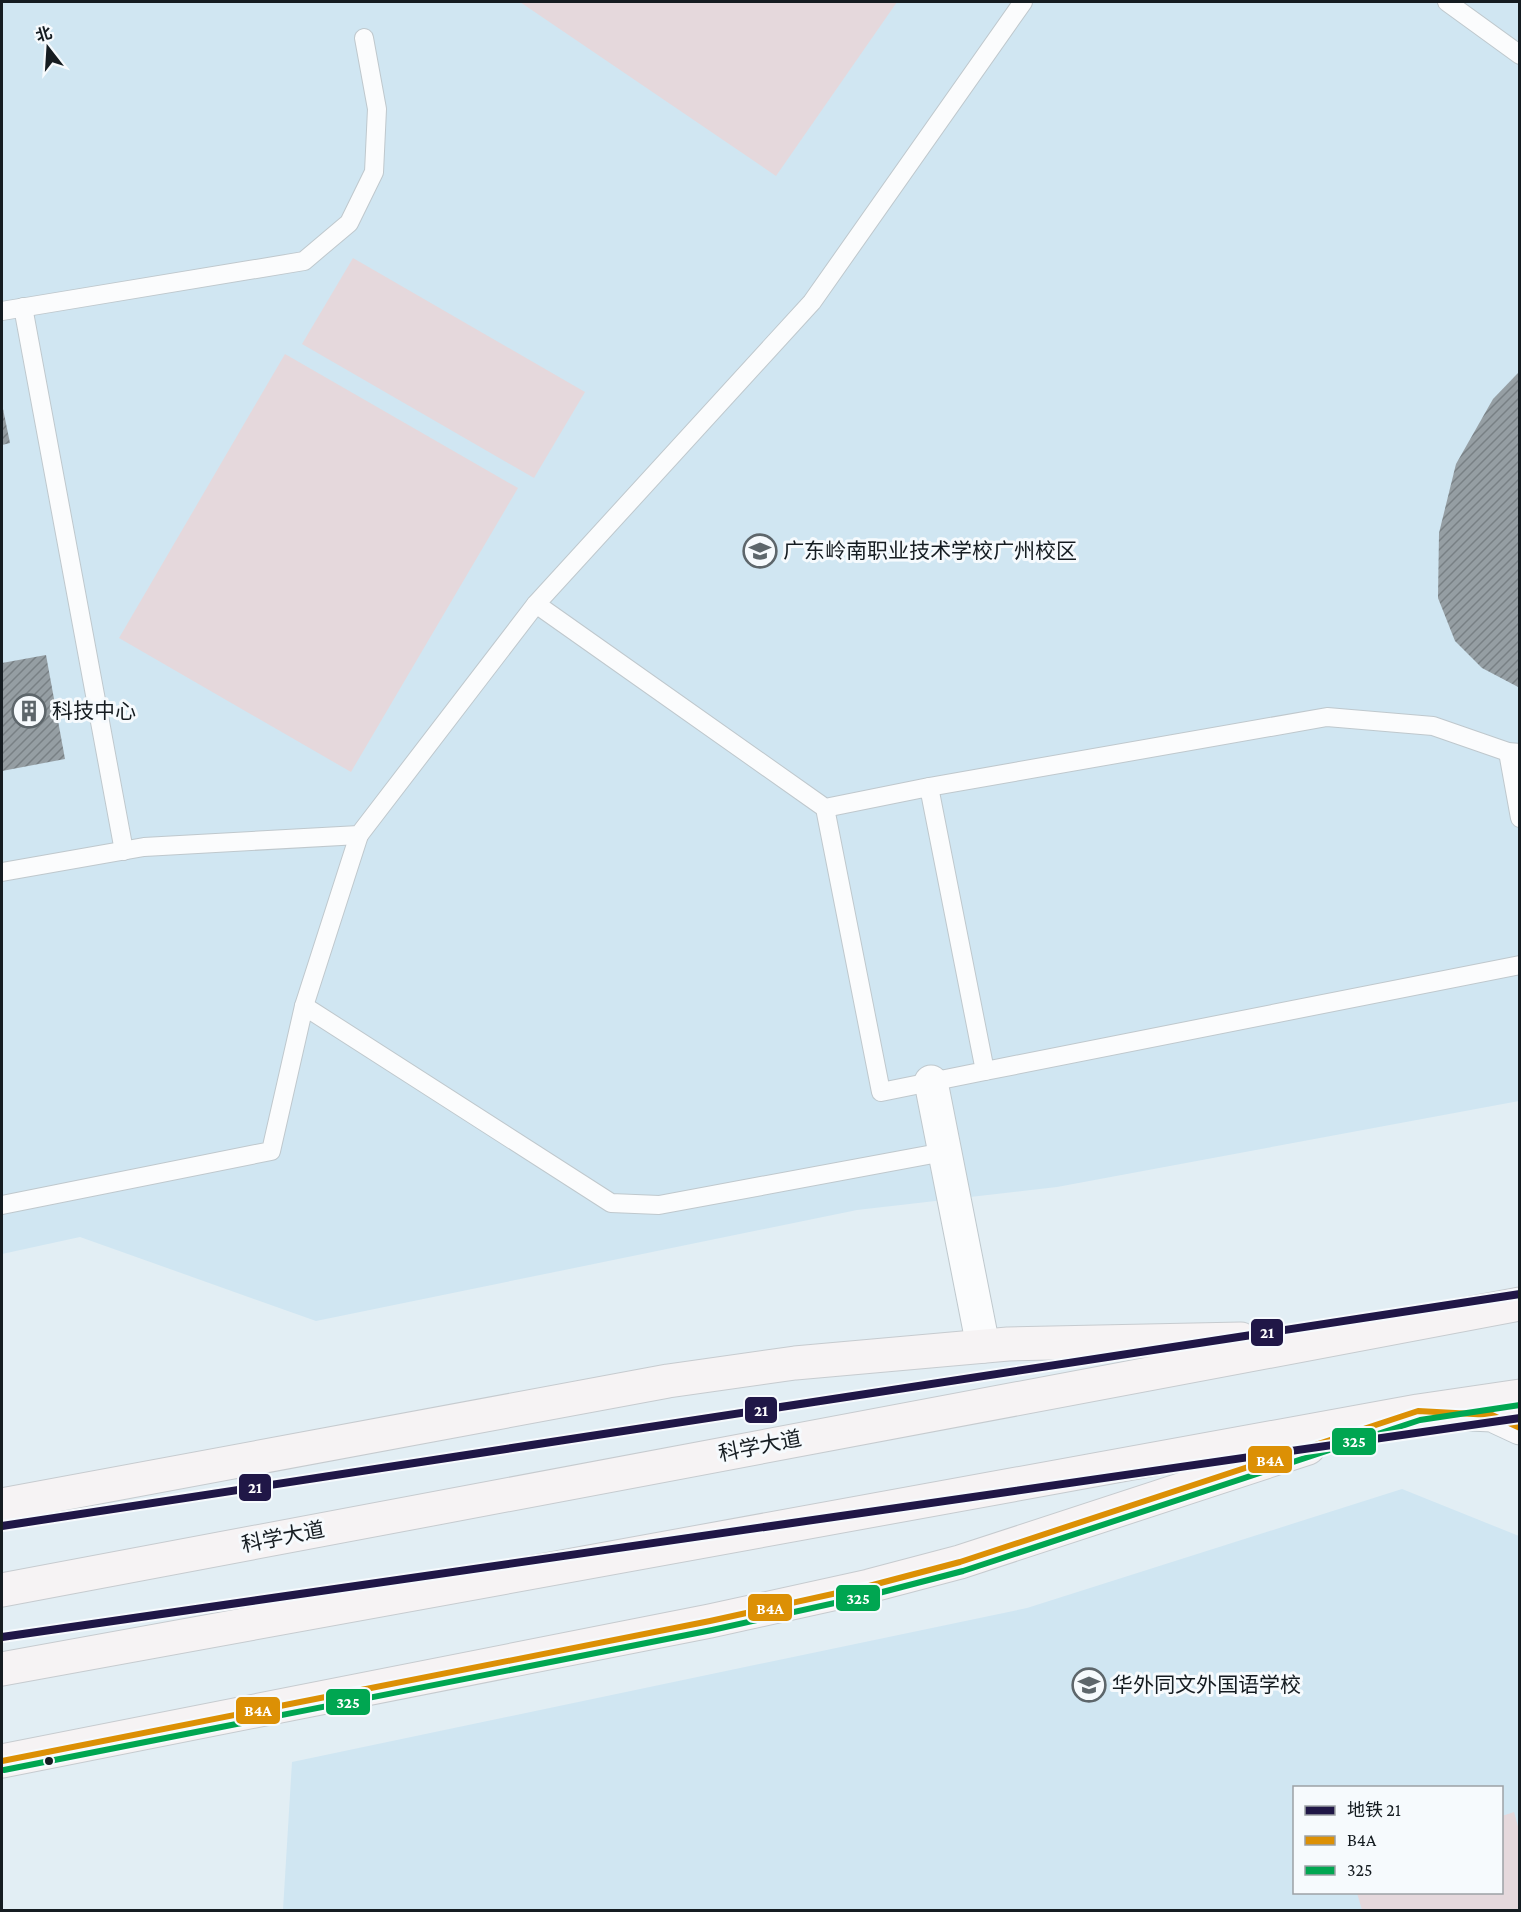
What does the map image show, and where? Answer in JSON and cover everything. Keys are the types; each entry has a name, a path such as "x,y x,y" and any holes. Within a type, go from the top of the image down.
{"main road":[{"name":"科学大道","path":"2,1590 1520,1304"},
{"path":"2,1505 668,1381 795,1363 1008,1344 1336,1337"},
{"path":"2,1669 1418,1411 1520,1396"},
{"path":"2,1761 699,1623 869,1586 960,1562 1418,1411"}],"street":[{"path":"931,1082 983,1346"},
{"path":"1418,1411 1492,1415 1520,1428"}],"lane":[{"path":"2,1205 271,1151 304,1006 359,835 536,604 812,302 1023,2"},
{"path":"1447,2 1520,55"},
{"path":"2,311 304,261 349,223 374,172 377,109 364,38"},
{"path":"23,307 124,851"},
{"path":"536,604 825,808 881,1092 1520,965"},
{"path":"825,808 929,787 1327,717 1433,726 1514,752 1520,818"},
{"path":"929,787 985,1071"},
{"path":"2,872 144,847 359,835"},
{"path":"304,1006 611,1203 659,1205 944,1152"}],"shaded area":[{"name":"广东岭南职业技术学校广州校区","path":"2,2 1519,2 1519,1101 1057,1187 857,1210 316,1321 80,1237 2,1254"},
{"path":"520,2 897,2 776,176"},
{"path":"353,258 585,392 534,478 302,344"},
{"path":"285,354 518,488 351,772 119,638"},
{"name":"华外同文外国语学校","path":"1402,1489 1519,1536 1519,1910 283,1910 292,1762 1027,1608"},
{"path":"1514,1812 1519,1830 1519,1910 1362,1910 1357,1894 1503,1894 1503,1816"}],"building":[{"path":"1520,371 1520,688 1482,668 1455,641 1438,598 1439,533 1456,464 1493,399"},
{"path":"2,404 10,443 2,445"},
{"name":"科技中心","path":"46,655 65,759 2,771 2,663"}],"metro line":[{"name":"21","path":"2,1526 1520,1294"},
{"name":"21","path":"2,1637 1520,1418"}],"transit line":[{"name":"325","path":"4,1770 712,1630 871,1595 963,1571 1420,1420 1520,1405"},
{"name":"B4A","path":"2,1761 710,1621 869,1586 960,1562 1418,1411 1492,1415 1520,1428"}],"place":[{"name":"广东岭南职业技术学校广州校区","path":"760,551"},
{"name":"科技中心","path":"29,711"},
{"name":"华外同文外国语学校","path":"1089,1685"}]}
